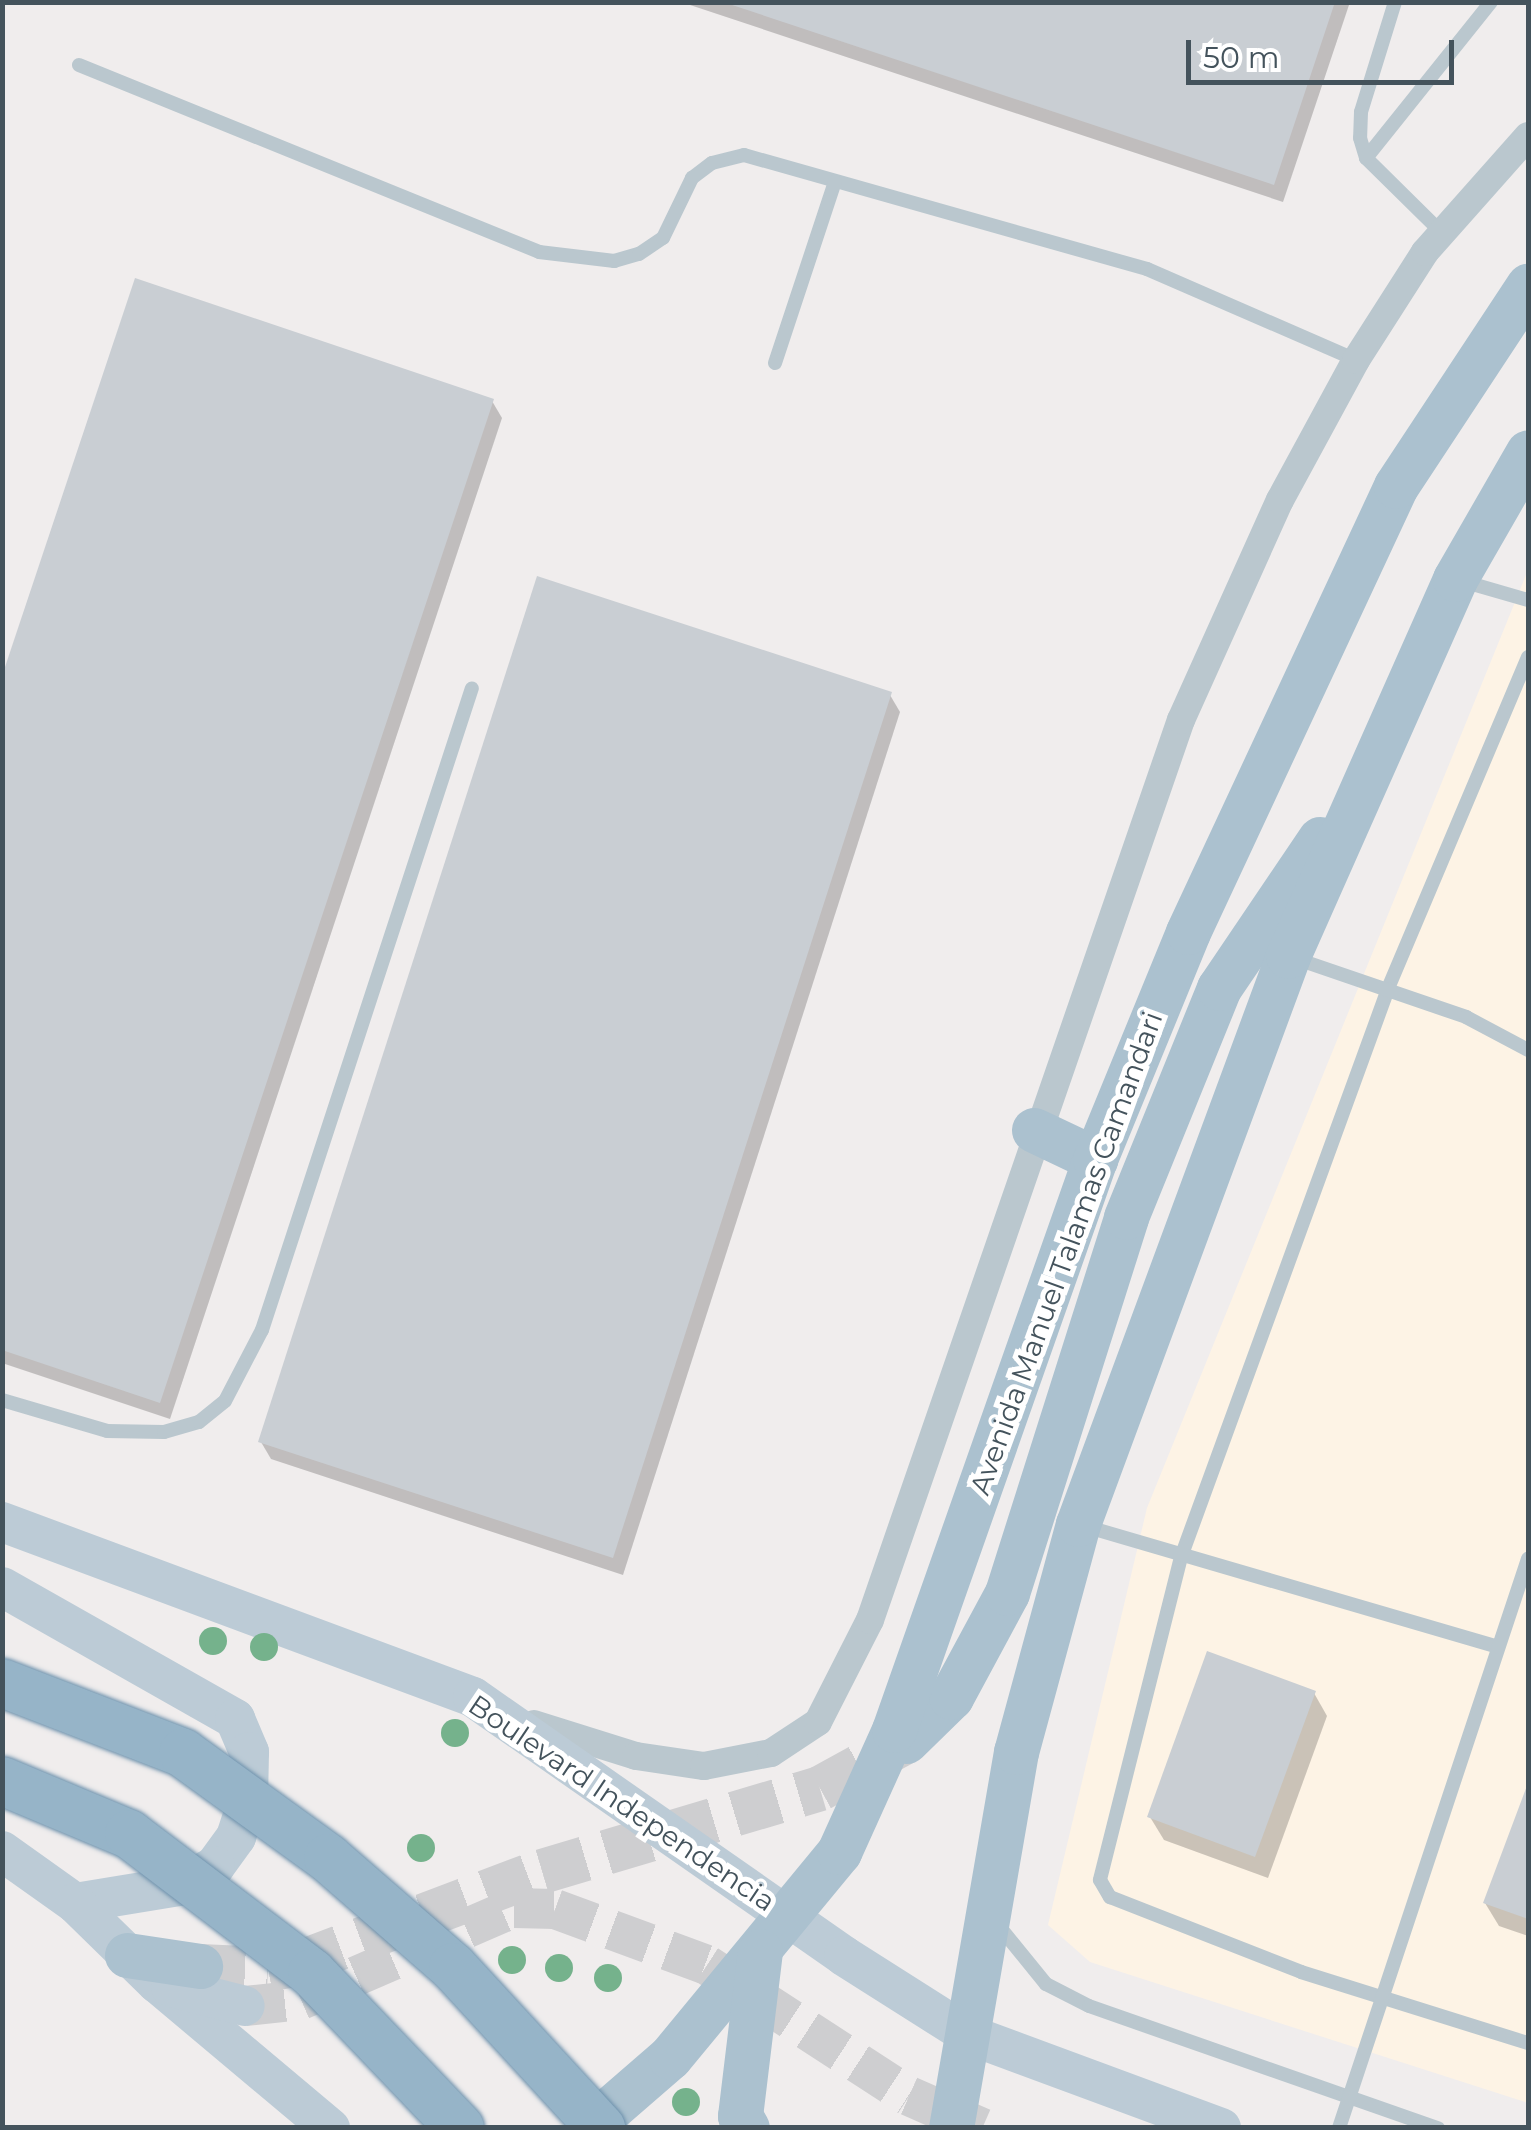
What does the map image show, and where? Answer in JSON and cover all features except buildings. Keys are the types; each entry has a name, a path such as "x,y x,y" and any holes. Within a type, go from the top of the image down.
{"highway":[{"path":"2,1682 183,1754 328,1858 453,1967 601,2128"},
{"path":"2,1781 130,1834 312,1973 460,2128"}],"main road":[{"name":"Avenida Manuel Talamas Camandari","path":"588,2128 670,2057 839,1852 894,1730 1094,1159 1188,932 1396,486 1528,286"},
{"path":"951,2128 986,1907 1016,1752 1078,1524 1288,956 1455,579 1514,498 1528,452"},
{"path":"906,1741 951,1697 1007,1593 1126,1218 1219,988 1370,770"},
{"path":"1034,1130 1094,1159"},
{"name":"Boulevard Independencia","path":"2,1522 473,1697 774,1931 968,2034 1220,2128"},
{"path":"2,1587 235,1719 249,1752 248,1800 236,1837 215,1866 179,1886 75,1903"},
{"path":"2,1851 75,1903 142,1969 330,2128"},
{"path":"747,2128 742,2100 774,1931"},
{"path":"142,1969 200,1966"},
{"path":"142,1969 245,2006"}],"street":[{"path":"473,1697 558,1735 704,1766 771,1753 818,1722 870,1620 1034,1130 1180,720 1280,500 1356,360 1442,233 1528,136"}],"lane":[{"path":"1395,2 1361,112 1366,158 1442,233"},
{"path":"1366,158 1491,2"},
{"path":"80,65 539,252 614,261 639,254 663,238 692,178 712,163 744,155 1147,269 1356,360"},
{"path":"775,363 835,182"},
{"path":"1455,579 1528,600"},
{"path":"1528,658 1388,989 1181,1557 1102,1890 1381,1999 1528,2043"},
{"path":"2,1400 106,1431 164,1432 199,1422 225,1402 262,1330 472,688"},
{"path":"1288,956 1466,1017 1528,1050"},
{"path":"1078,1524 1181,1557 1257,1572 1408,1625 1498,1647"},
{"path":"1340,2128 1347,2097 1528,1559"},
{"path":"986,1907 1022,1960 1060,1991 1438,2128"}],"shaded area":[{"path":"1528,570 1528,2103 1090,1962 1048,1925 1147,1508"}],"tunnel":[{"path":"200,1966 268,1969 298,1963 542,1871 820,1788 902,1743"},
{"path":"245,2006 301,2000 514,1908 555,1909 707,1965 909,2096 982,2128"}]}
